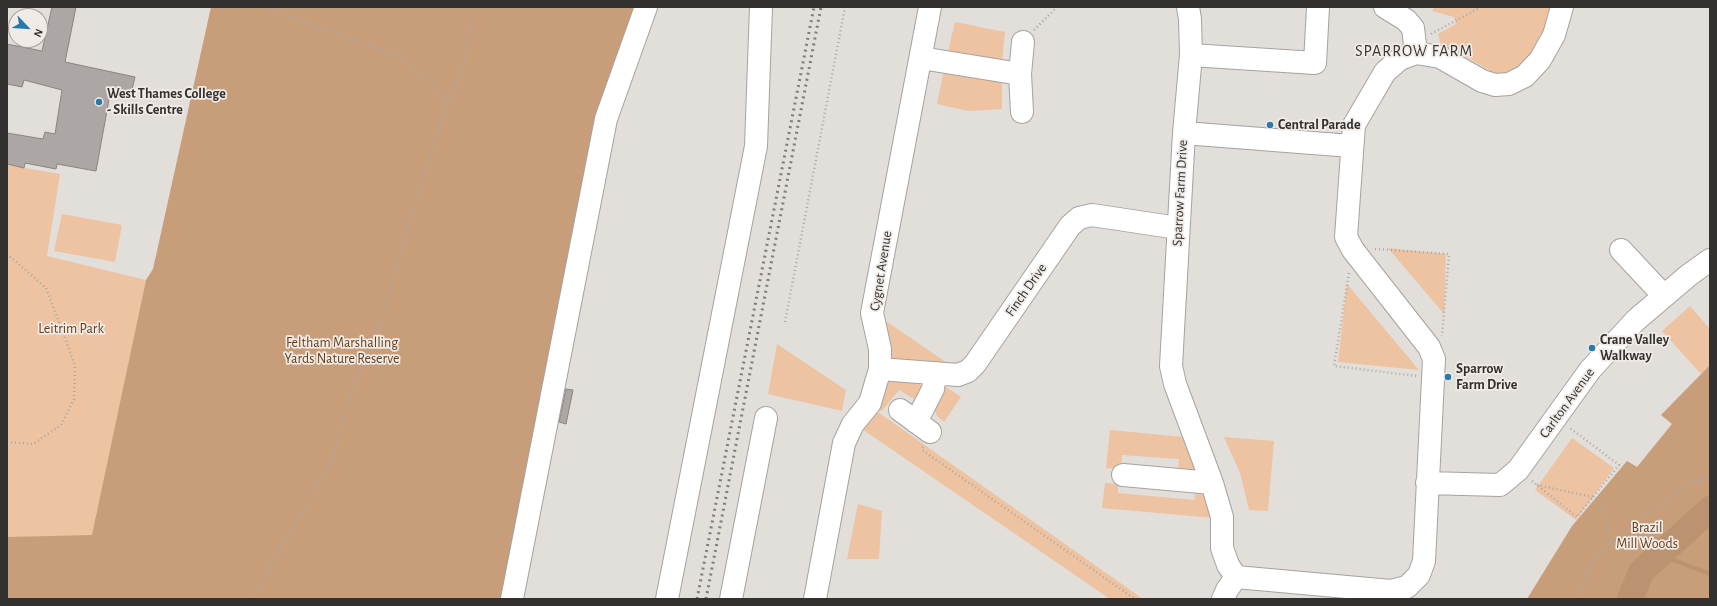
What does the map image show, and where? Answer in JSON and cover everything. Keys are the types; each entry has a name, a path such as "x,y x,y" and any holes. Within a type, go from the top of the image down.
{"street":[{"path":"512,599 606,119 646,7"},
{"path":"666,599 756,146 760,7"},
{"name":"Cygnet Avenue","path":"815,599 844,443 853,424 870,403 880,369 880,350 872,313 930,7"},
{"name":"Sparrow Farm Drive","path":"1188,7 1190,19 1191,55 1184,133 1171,366 1175,384 1212,483 1222,516 1222,548 1228,565 1236,577"},
{"path":"1191,55 1315,63 1318,7"},
{"path":"1385,7 1406,20 1413,28 1416,53"},
{"path":"1223,599 1236,577 1411,593 1424,561 1433,368 1429,347 1353,250 1346,237 1351,146 1354,125 1385,72 1400,58 1416,53 1440,57 1482,81 1495,85 1509,84 1525,76 1540,60 1554,35 1562,7"},
{"path":"1022,112 1020,74 1023,42"},
{"path":"921,58 1020,74"},
{"path":"1184,133 1351,146"},
{"name":"Finch Drive","path":"880,369 958,375 968,371 1070,226 1079,218 1092,215 1178,228"},
{"path":"1621,250 1664,296"},
{"name":"Carlton Avenue","path":"1427,483 1500,485 1518,470 1590,370 1636,320 1689,275 1710,260"},
{"path":"918,426 933,389 935,373"},
{"path":"731,599 766,418"},
{"path":"1123,475 1212,483"}],"path":[{"path":"262,7 328,29 402,58 430,81 449,105"},
{"path":"252,599 300,520 332,461 354,386 384,316 408,229 449,105 465,62 475,7"},
{"path":"785,322 845,7"},
{"path":"1023,42 1057,7"},
{"path":"1416,53 1423,39 1481,7"},
{"path":"1362,249 1449,254 1441,352 1433,368 1334,366 1353,250 1362,249"},
{"path":"7,254 46,288 75,365 74,399 61,426 34,444 7,442"},
{"path":"1518,470 1577,517 1619,465 1556,417"},
{"path":"918,426 922,450 1135,599"},
{"path":"1579,599 1591,565 1611,544 1659,507 1681,486 1710,477"},
{"path":"1537,485 1593,497 1600,501 1605,511 1611,544"}],"green space":[{"name":"Feltham Marshalling Yards Nature Reserve","path":"211,7 636,7 504,599 7,599 7,537 92,535 146,280 153,269"},
{"path":"1434,7 1557,7 1554,22 1523,67 1508,75 1492,72 1461,54 1441,45 1438,34 1456,24 1454,17 1432,11"},
{"path":"955,22 1005,32 1002,61 947,56"},
{"path":"944,70 997,80 1002,83 1002,109 968,111 937,104"},
{"name":"Leitrim Park","path":"7,165 60,174 47,256 146,280 93,535 7,599"},
{"path":"62,214 122,225 115,262 54,251"},
{"path":"1388,248 1446,254 1444,314"},
{"path":"1347,284 1419,370 1338,362"},
{"path":"1690,306 1710,329 1710,365 1701,374 1662,331"},
{"path":"883,319 950,365 891,360"},
{"path":"777,344 846,390 842,411 768,394"},
{"name":"Brazil Mill Woods","path":"1710,365 1710,599 1527,599 1572,526 1627,461 1637,467 1672,424 1661,415"},
{"path":"892,379 919,382 922,389 921,396 914,399 899,390 882,411 876,406 887,381"},
{"path":"943,385 961,397 944,422 937,416 934,407"},
{"path":"875,410 1143,599 1110,599 862,429"},
{"path":"1110,430 1184,437 1196,469 1193,473 1178,472 1179,459 1122,455 1121,469 1106,468"},
{"path":"1224,437 1274,441 1268,511 1249,510 1240,473"},
{"path":"1572,438 1614,468 1576,520 1535,490"},
{"path":"1105,483 1118,484 1118,493 1194,500 1196,492 1207,494 1214,518 1102,508"},
{"path":"858,504 882,511 879,559 847,559"}],"building":[{"path":"52,7 76,7 65,62 135,77 130,98 110,94 96,171 57,164 56,169 25,163 24,168 7,164 7,133 43,139 45,132 55,134 62,90 24,80 22,87 7,84 7,44 8,48 27,48 42,51 43,48 48,48 48,25"},
{"path":"566,389 573,390 566,424 559,422"}],"waterway":[{"path":"1630,599 1641,572 1710,509"},
{"path":"1660,555 1710,574"}],"railway":[{"path":"697,599 814,7"},
{"path":"706,599 821,7"}],"place":[{"name":"West Thames College - Skills Centre","path":"99,102"},
{"name":"Central Parade","path":"1270,125"},
{"name":"Crane Valley Walkway","path":"1592,348"},
{"name":"Sparrow Farm Drive","path":"1448,377"}],"district":[{"name":"SPARROW FARM","path":"1414,51"}]}
